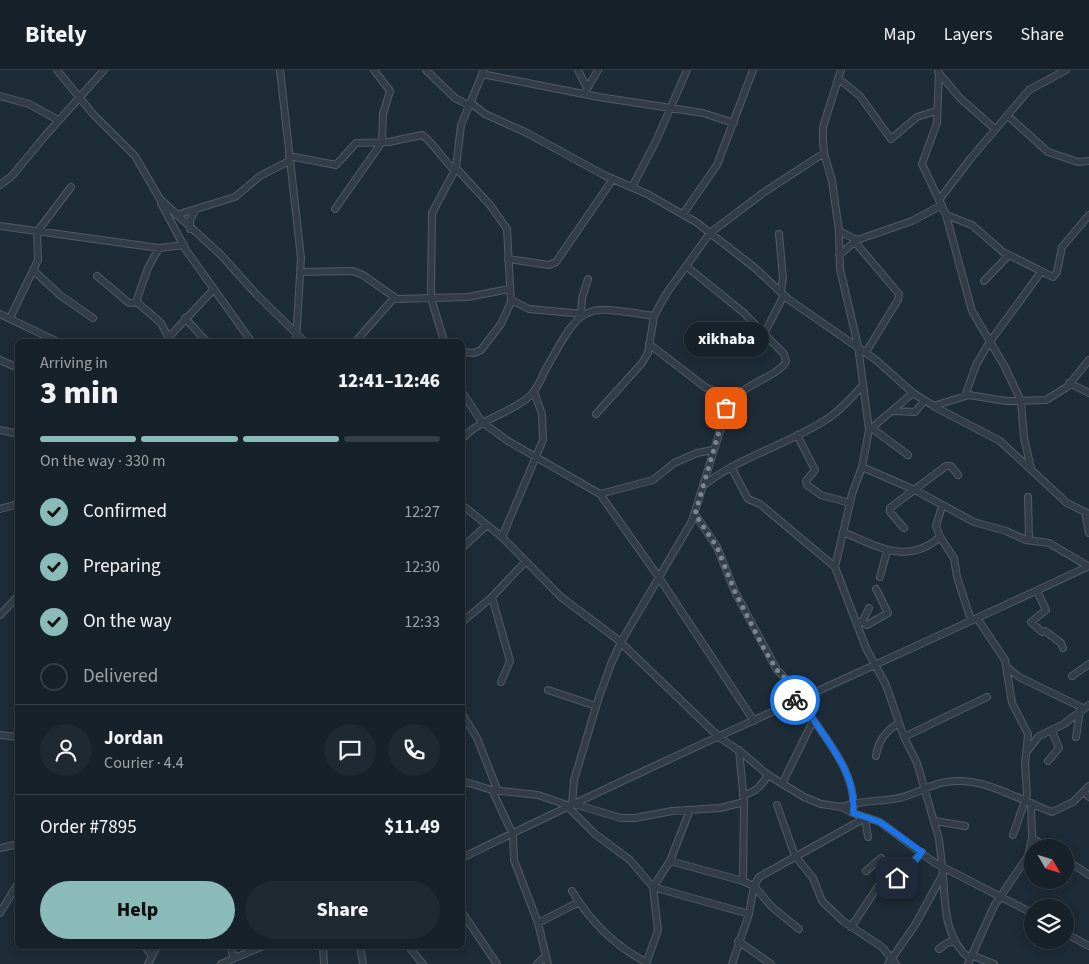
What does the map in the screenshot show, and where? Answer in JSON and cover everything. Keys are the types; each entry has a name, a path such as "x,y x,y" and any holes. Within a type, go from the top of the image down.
{"street":[{"path":"57,70 135,156 184,246 250,339"},
{"path":"0,185 18,170 58,120 104,70"},
{"path":"280,70 300,258 297,338"},
{"path":"335,209 382,142 383,114 390,91 374,70"},
{"path":"578,70 586,91"},
{"path":"586,91 598,70"},
{"path":"632,187 688,70"},
{"path":"835,568 850,502 862,467 871,430 858,346 843,283 839,255 839,231 832,181 824,153 824,127 841,70"},
{"path":"839,255 856,241 912,221 940,203 995,129 1029,90 1066,70"},
{"path":"938,71 960,98 995,129"},
{"path":"938,71 935,131 922,164 946,215 968,300 989,343 1006,367 1021,401 1024,438 1031,468"},
{"path":"430,72 455,98 470,104 485,114 520,129 683,214 710,233 782,292 866,352 924,401 1000,441 1068,503 1087,513 1089,533"},
{"path":"443,339 431,298 432,213 456,170 458,136 483,72 671,108 703,112 734,123"},
{"path":"683,214 716,165 734,123 750,72"},
{"path":"838,78 860,96 891,140 917,117 936,111"},
{"path":"0,96 31,104 58,120"},
{"path":"1008,116 1048,152 1078,162 1089,161"},
{"path":"176,215 240,195 260,176 289,161 336,166 356,143 382,142 424,136 506,225 511,300 501,324 481,350 474,353 465,352"},
{"path":"596,414 634,375 642,363 649,344 654,316 666,294 710,233 763,193 824,153"},
{"path":"508,259 549,265 556,262 613,179"},
{"path":"10,318 34,271 39,254 37,232 71,187"},
{"path":"160,199 190,229 228,262 297,338"},
{"path":"190,229 190,220 195,210"},
{"path":"946,215 972,225 1009,255 1041,272 1055,276 1062,247 1089,215"},
{"path":"0,226 159,248 176,244 184,246"},
{"path":"839,231 856,241 899,294 898,300 866,352"},
{"path":"764,334 782,292 779,234"},
{"path":"176,244 180,238"},
{"path":"138,302 143,280 159,248"},
{"path":"984,281 1009,255"},
{"path":"572,891 604,932 646,963 658,930 653,887 630,860 595,834 571,806 574,780 596,706 621,642 695,514 726,408 738,392 780,370 785,364 786,359 784,354 744,313 686,266"},
{"path":"34,271 61,296 93,318"},
{"path":"300,272 353,271 363,275 394,298 468,297 509,289"},
{"path":"964,396 976,365 989,343 1041,272"},
{"path":"97,276 129,304 138,302"},
{"path":"465,436 482,422 522,402 534,392 571,325 582,313 582,298 588,279"},
{"path":"138,302 158,319 169,339 185,318 214,289"},
{"path":"358,339 394,298"},
{"path":"511,300 529,309 582,313 596,308 654,316"},
{"path":"0,314 52,339"},
{"path":"185,318 204,339"},
{"path":"649,344 705,387 731,399"},
{"path":"0,360 15,367"},
{"path":"933,406 964,396 1021,401 1052,398 1069,383 1089,360"},
{"path":"1069,383 1089,393"},
{"path":"704,485 731,467 797,435 830,416 863,385"},
{"path":"502,537 543,440 544,421 534,392"},
{"path":"871,430 913,393"},
{"path":"465,396 482,422 536,459 600,494 658,576 754,721"},
{"path":"893,411 915,412 924,401"},
{"path":"0,430 15,433"},
{"path":"871,430 908,455"},
{"path":"797,435 814,470 806,482 807,485 821,496 850,502"},
{"path":"600,494 652,480 674,464 713,450"},
{"path":"904,528 889,510 949,466 958,475"},
{"path":"731,467 748,500 760,504 835,568 859,622 926,788 944,865 945,912 955,941 962,952 970,959 994,964"},
{"path":"862,467 915,490 942,506 986,526 1048,544 1088,566"},
{"path":"707,473 715,476"},
{"path":"1028,497 1029,540"},
{"path":"0,509 15,505"},
{"path":"942,506 936,526 940,537 954,558 957,577 974,619 1003,655 1008,668 1012,703 1028,734 1027,751 1032,838 1028,856 1001,894 970,959"},
{"path":"465,507 502,537 561,598 621,642 719,737 739,750 768,775 794,792 822,804 842,807 865,818 880,822 935,863 944,865 1001,894 1024,908"},
{"path":"695,514 717,547 735,592 777,670 793,686 808,697"},
{"path":"465,545 487,525"},
{"path":"843,532 887,551 926,548 940,537"},
{"path":"880,577 887,551"},
{"path":"465,620 492,597 526,562"},
{"path":"465,857 808,697 875,663 1037,591 1088,566"},
{"path":"859,622 867,626 888,613 876,588"},
{"path":"1037,591 1046,610 1031,622 1042,632 1045,631 1058,640 1064,648"},
{"path":"492,597 510,661 501,682"},
{"path":"0,615 15,599"},
{"path":"859,622 870,608"},
{"path":"1072,676 1089,664"},
{"path":"1008,668 1019,676 1084,708"},
{"path":"793,686 798,701 842,762 855,802 853,813"},
{"path":"548,690 596,706"},
{"path":"904,737 987,697"},
{"path":"1027,751 1039,736 1052,731 1084,708"},
{"path":"1076,737 1084,708"},
{"path":"465,719 477,738 494,789 513,835 514,860 538,923 548,964"},
{"path":"782,784 813,721"},
{"path":"876,756 880,740 886,732 899,723"},
{"path":"1048,761 1059,748 1052,731"},
{"path":"0,735 15,738"},
{"path":"739,750 744,798 743,881"},
{"path":"465,782 494,789 538,795 571,806 621,818 720,808 753,793 760,788 768,775"},
{"path":"842,807 855,802 897,798 943,782 964,782 992,787 1052,812 1068,806 1089,786"},
{"path":"465,785 471,783"},
{"path":"1084,792 1089,797"},
{"path":"1013,835 1029,802"},
{"path":"777,805 795,856 813,878 827,907 851,927 882,947 889,961 896,964"},
{"path":"653,887 670,861 690,810"},
{"path":"732,964 738,941 749,914 754,886 759,877 865,818"},
{"path":"865,818 868,837"},
{"path":"935,821 965,826"},
{"path":"0,848 15,845"},
{"path":"866,870 881,858 889,870 900,878 922,852"},
{"path":"670,861 743,881 754,886 772,907 799,929"},
{"path":"1074,865 1089,875"},
{"path":"851,927 889,870"},
{"path":"889,961 915,925 943,874"},
{"path":"653,887 749,914"},
{"path":"0,913 15,888"},
{"path":"538,923 579,902"},
{"path":"465,916 497,964"},
{"path":"1074,938 1089,946"},
{"path":"738,941 771,964"},
{"path":"939,949 955,941"},
{"path":"147,949 152,955"},
{"path":"148,964 155,949"},
{"path":"231,949 234,958"},
{"path":"223,964 256,949"},
{"path":"324,949 324,964"},
{"path":"360,949 363,964"},
{"path":"410,949 423,964"},
{"path":"537,964 546,956"}],"way so far":[{"path":"726,408 695,514 717,547 735,592 763,647 777,670 793,686 795,700"}],"place":[{"name":"xikhaba","path":"726,408"}],"route":[{"path":"795,700 795,703 801,700 813,721 842,762 855,802 853,813 880,822 922,852 902,876 897,878"}]}
